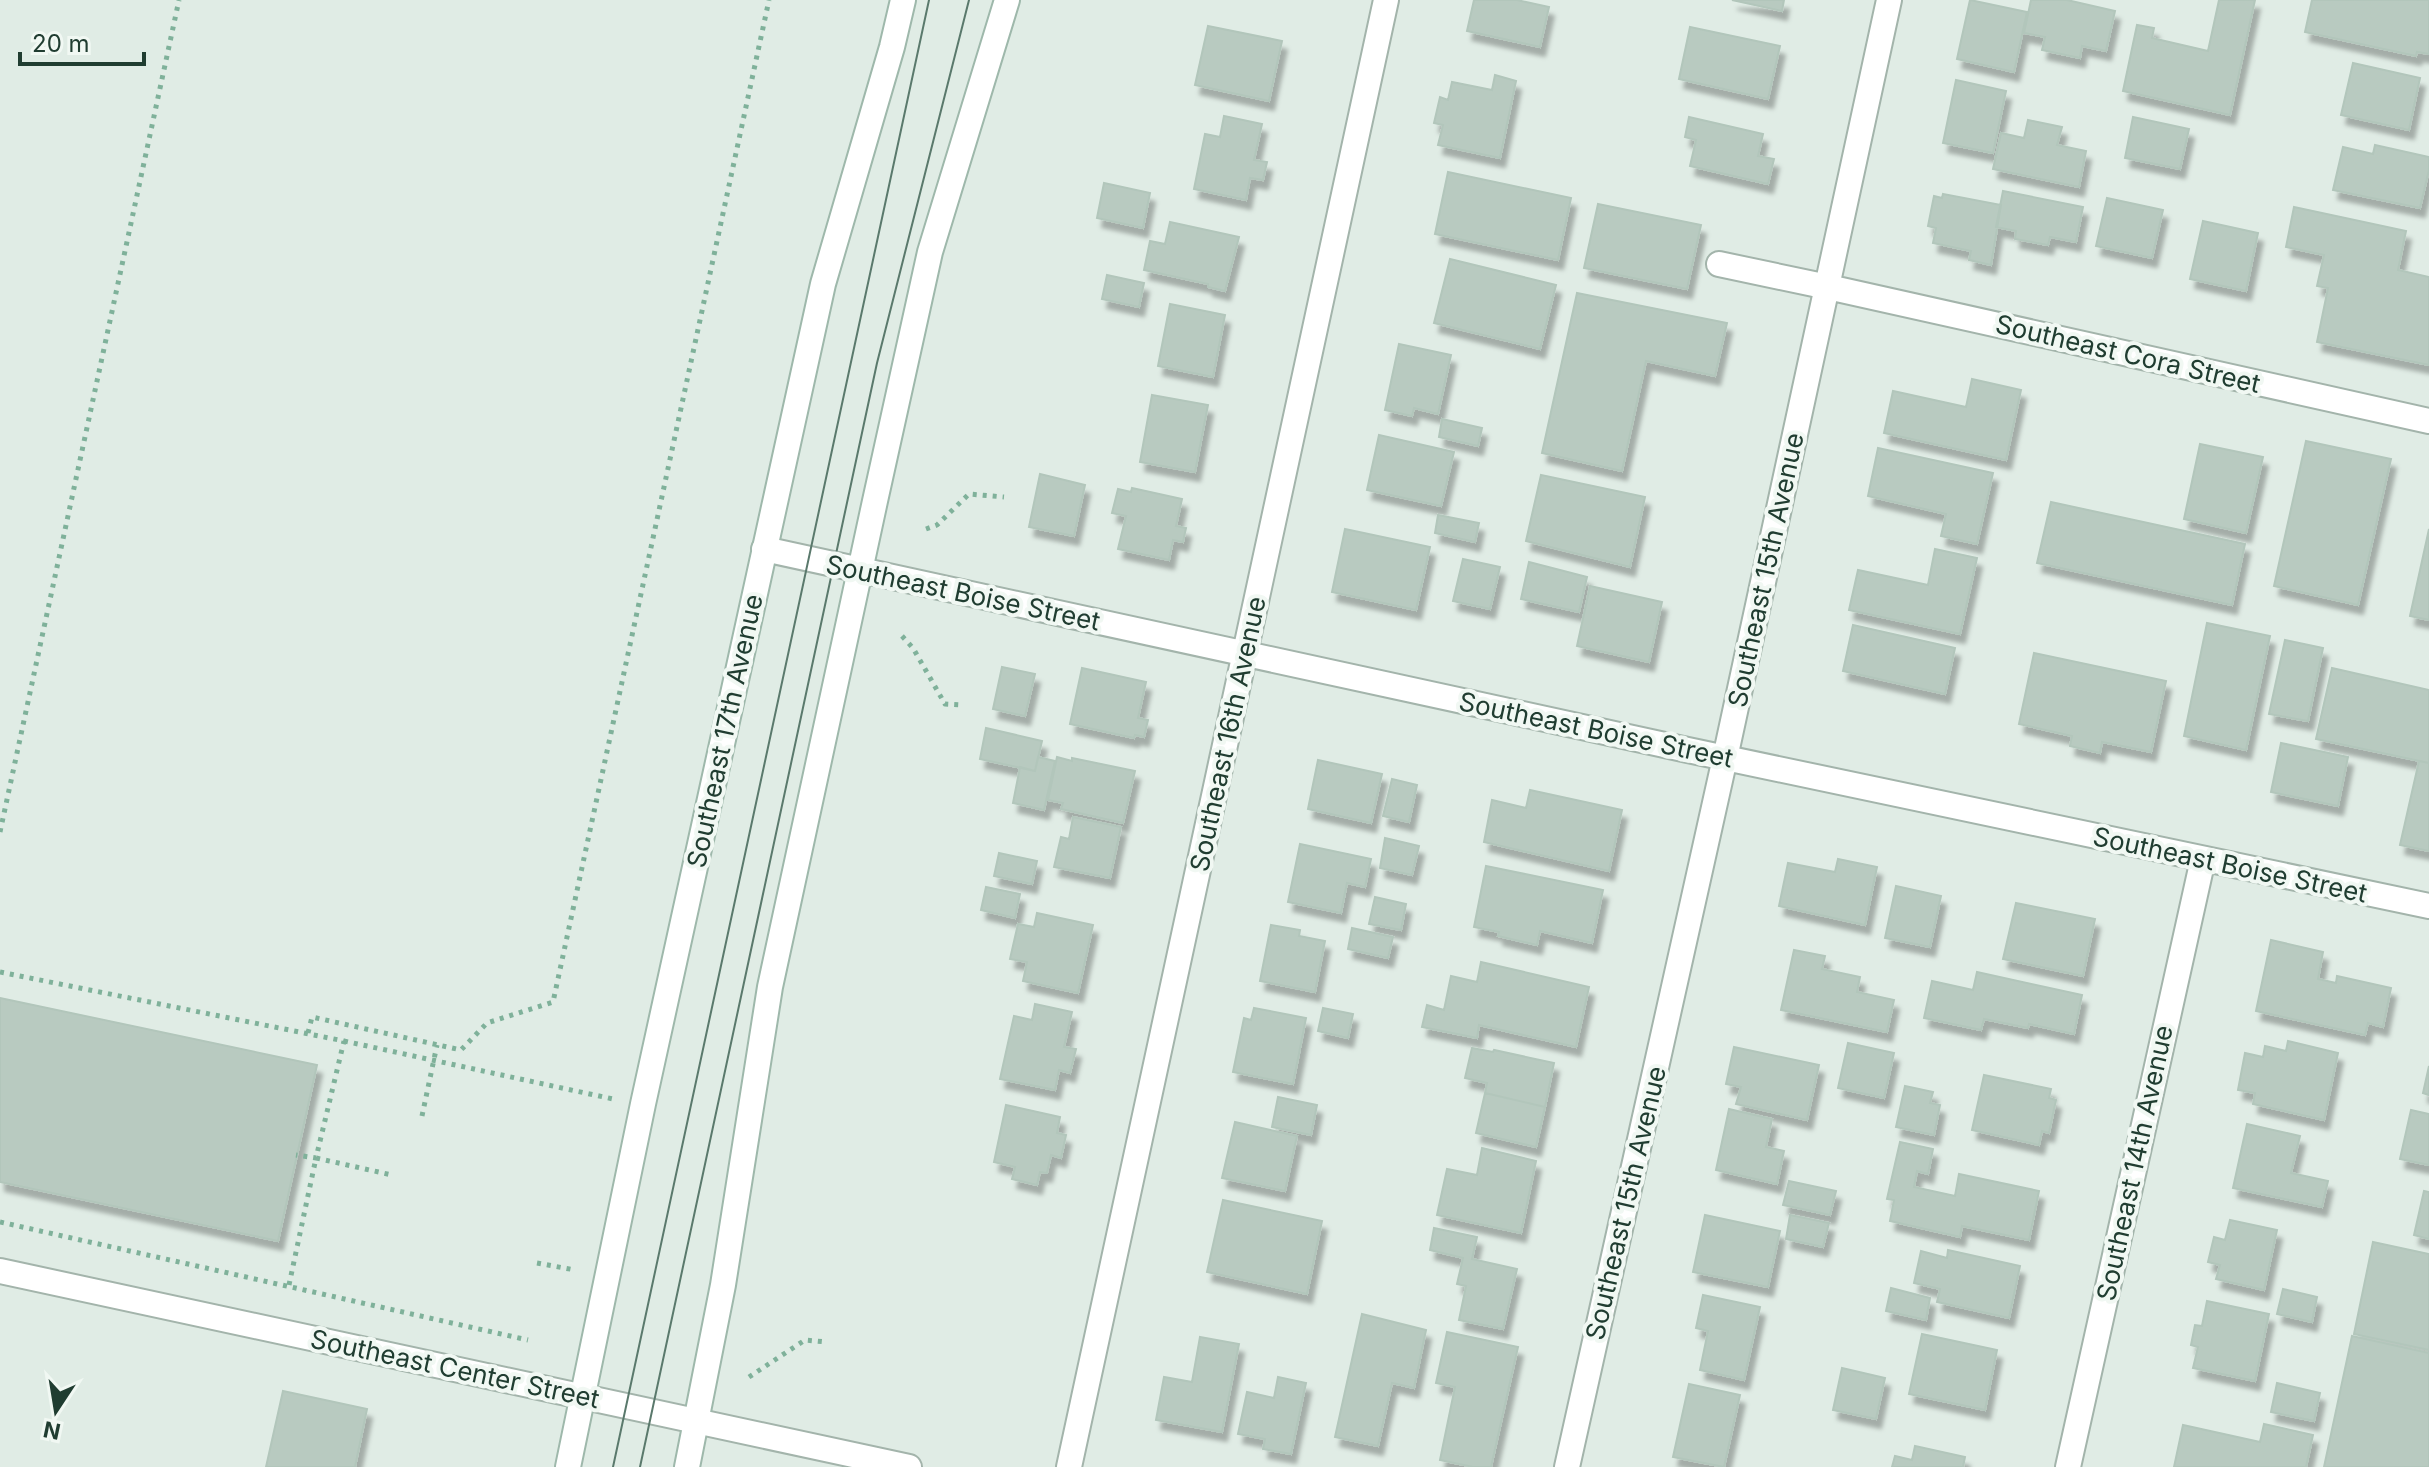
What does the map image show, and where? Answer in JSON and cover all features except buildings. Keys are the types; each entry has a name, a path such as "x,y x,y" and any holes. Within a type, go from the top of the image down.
{"street":[{"name":"Southeast 17th Avenue","path":"568,1467 823,284 903,0"},
{"path":"687,1467 723,1285 770,987 860,570 930,252 1007,0"},
{"name":"Southeast 16th Avenue","path":"1069,1467 1386,0"},
{"name":"Southeast 15th Avenue","path":"1567,1467 1889,0"},
{"name":"Southeast Cora Street","path":"1719,264 2429,421"},
{"name":"Southeast Boise Street","path":"764,549 1725,758 2429,906"},
{"name":"Southeast 14th Avenue","path":"2068,1467 2203,859"},
{"name":"Southeast Center Street","path":"0,1271 696,1421 849,1461 909,1467"}],"path":[{"path":"0,832 179,0"},
{"path":"308,1033 312,1017 461,1050 487,1023 553,1002 769,0"},
{"path":"926,529 937,525 969,494 1004,497"},
{"path":"902,636 913,648 945,704 962,705"},
{"path":"0,972 308,1033 578,1092"},
{"path":"289,1285 344,1041"},
{"path":"422,1116 437,1045"},
{"path":"296,1155 392,1175"},
{"name":"Southeast Center Street","path":"0,1222 528,1340"},
{"path":"749,1377 805,1340 826,1342"}],"tram line":[{"path":"613,1467 929,0"},
{"path":"640,1467 877,363 969,0"}]}
